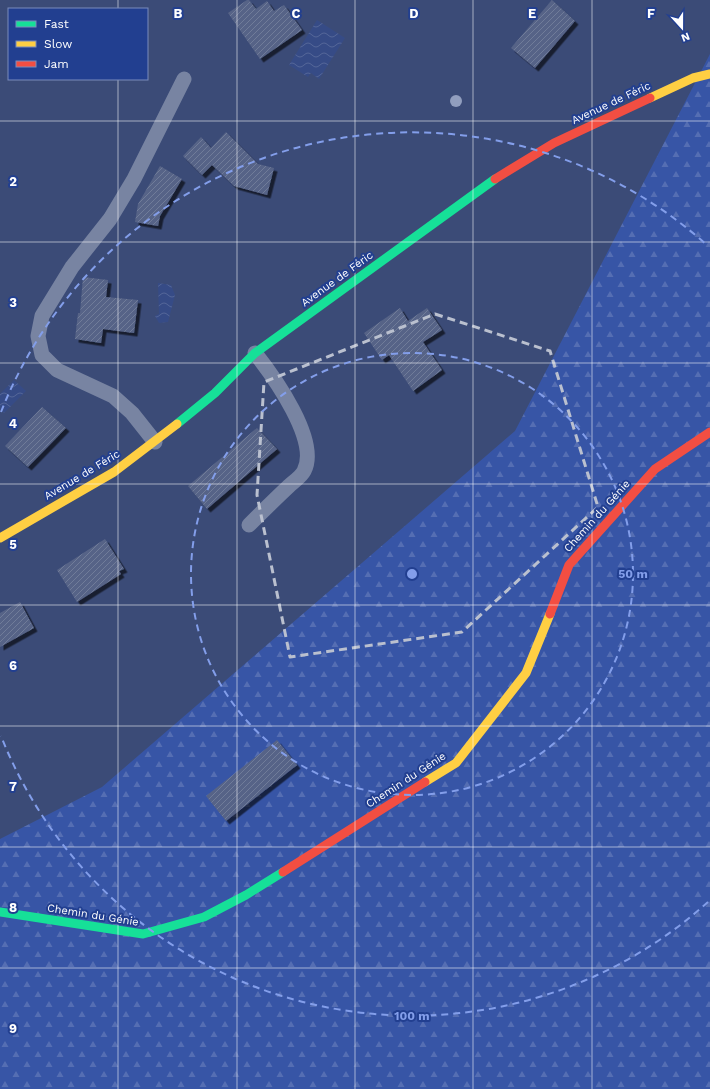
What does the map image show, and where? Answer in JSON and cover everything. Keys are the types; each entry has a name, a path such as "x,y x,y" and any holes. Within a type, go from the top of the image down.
{"street":[{"name":"Avenue de Féric","path":"0,538 114,472 155,442 214,393 255,354 502,174 554,143 693,78 710,74"},
{"name":"Chemin du Génie","path":"0,912 143,934 204,916 246,895 456,763 526,673 569,565 654,469 710,432"}],"lane":[{"path":"155,442 132,413 113,396 57,370 42,355 38,336 42,316 72,267 110,219 130,186 184,79"},
{"path":"249,525 304,472 308,460 306,443 292,407 271,374 255,354"}],"highlighted area":[{"path":"435,314 550,351 598,507 462,632 290,657 257,495 264,382"}],"green space":[{"path":"710,54 710,1089 0,1089 0,839 102,787 515,431"}],"water":[{"path":"317,20 345,38 319,79 311,73 308,77 289,65"},
{"path":"158,283 171,285 175,295 168,322 159,323 155,316 159,314"},
{"path":"14,380 26,391 4,413 0,409 0,394"}],"building":[{"path":"249,0 256,9 267,1 274,11 284,5 302,30 260,59 228,13"},
{"path":"552,0 575,21 535,68 511,48"},
{"path":"226,132 258,164 274,168 267,195 234,186 212,165 202,175 183,156 201,137 211,148"},
{"path":"160,166 182,179 160,216 158,226 135,222 138,204"},
{"path":"83,277 108,280 106,297 138,300 134,333 103,329 101,343 75,339 78,313 80,313"},
{"path":"400,308 408,321 427,308 442,330 423,342 442,370 413,391 389,355 382,360 364,333"},
{"path":"42,407 66,428 28,467 5,446"},
{"path":"257,428 277,449 207,509 188,486"},
{"path":"105,539 124,569 119,571 121,574 77,602 57,570"},
{"path":"20,602 34,628 0,647 0,613"},
{"path":"277,740 297,765 226,821 206,796"}],"traffic: fast":[{"path":"177,424 215,393 255,353 495,179"},
{"path":"0,912 143,934 204,917 246,895 283,872"}],"traffic: slow":[{"path":"650,98 693,78 710,74"},
{"path":"0,538 114,472 177,424"},
{"path":"425,782 456,763 526,673 550,614"}],"traffic: jam":[{"path":"495,179 554,143 650,98"},
{"path":"550,614 569,565 655,469 710,432"},
{"path":"283,872 425,782"}]}
